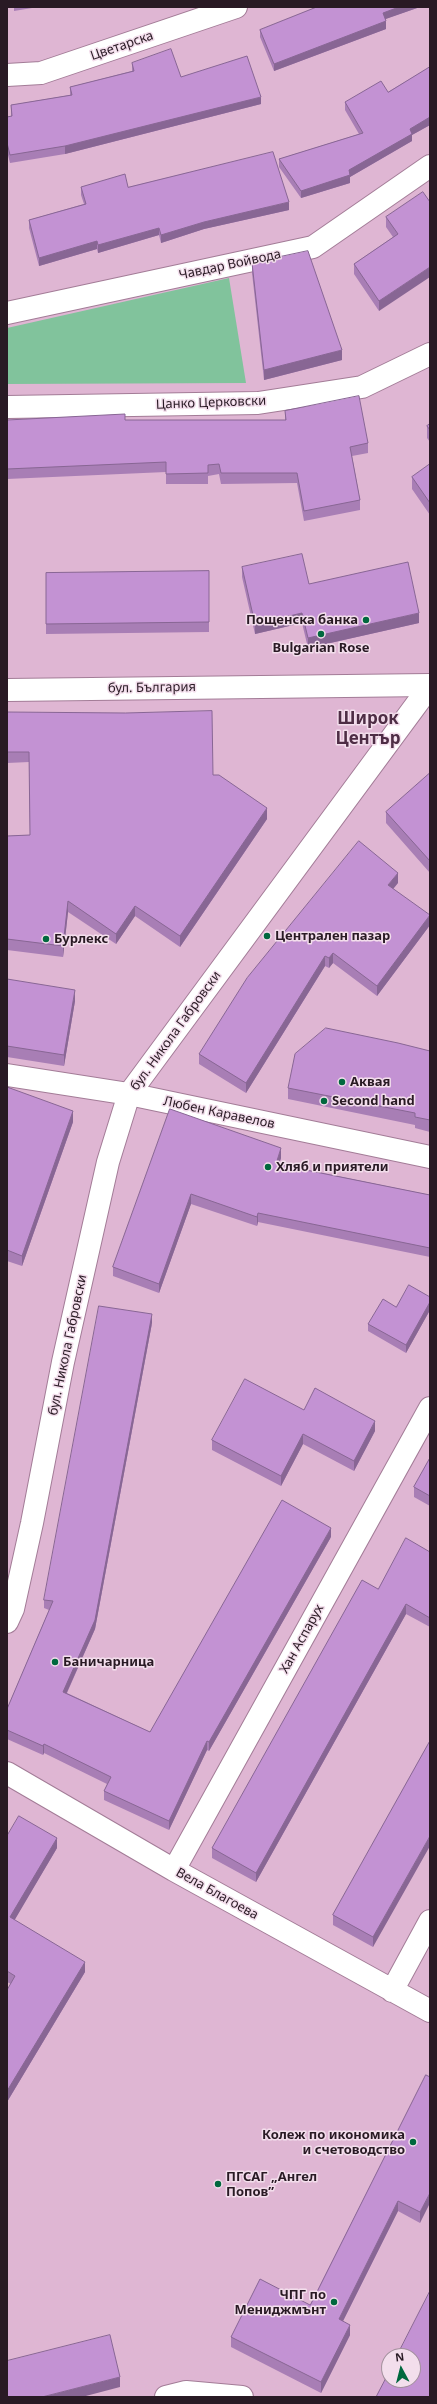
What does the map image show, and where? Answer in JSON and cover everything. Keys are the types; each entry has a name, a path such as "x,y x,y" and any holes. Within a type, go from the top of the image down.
{"street":[{"name":"Цветарска","path":"7,75 41,74 236,7"},
{"name":"Чавдар Войвода","path":"7,313 313,247 430,166"},
{"name":"Цанко Церковски","path":"7,407 258,403 362,387 430,354"},
{"name":"бул. България","path":"7,690 297,686 430,686"},
{"name":"бул. Никола Габровски","path":"7,1622 13,1609 32,1522 63,1362 108,1162 129,1094 430,686"},
{"name":"Любен Каравелов","path":"7,1075 129,1094 430,1157"},
{"name":"Хан Аспарух","path":"174,1870 430,1408"},
{"name":"Вела Благоева","path":"7,1773 174,1870 430,2011"},
{"path":"392,1991 430,1921"},
{"path":"166,2397 186,2392 242,2397"}],"green space":[{"path":"229,278 246,383 7,384 7,328"}],"building":[{"path":"317,7 399,7 383,13 386,21 274,64 260,30"},
{"path":"171,49 181,77 247,56 261,97 65,146 10,155 7,143 7,117 12,116 11,105 72,95 70,87 134,71 132,63"},
{"path":"430,67 430,117 410,129 412,134 349,170 350,175 301,191 279,159 363,133 345,102 381,81 388,92"},
{"path":"273,152 289,202 204,222 161,235 159,228 98,245 97,241 39,258 29,220 86,204 81,187 125,174 128,187"},
{"path":"423,192 430,202 430,267 379,301 354,264 398,234 386,217"},
{"path":"308,251 342,350 264,370 252,263"},
{"path":"359,396 368,443 350,447 360,500 304,511 297,473 221,473 219,464 208,465 208,473 166,474 166,462 7,469 7,420 125,414 125,420 286,420 285,411"},
{"path":"430,464 430,503 412,477"},
{"path":"302,554 309,584 408,562 419,613 308,638 302,613 255,624 242,567"},
{"path":"209,571 209,622 46,624 46,573"},
{"path":"212,711 213,775 219,775 267,808 180,936 135,906 116,934 68,901 63,946 7,939 7,836 30,835 29,752 7,752 7,712 125,713"},
{"path":"430,773 430,861 386,812"},
{"path":"359,841 398,873 388,885 430,915 377,986 333,953 329,958 325,956 246,1083 199,1054 247,978"},
{"path":"7,979 75,990 64,1055 7,1046"},
{"path":"326,1028 430,1051 430,1120 415,1117 415,1113 288,1088 295,1054"},
{"path":"7,1087 73,1111 22,1256 7,1250"},
{"path":"170,1109 281,1148 276,1164 430,1195 430,1248 258,1213 257,1217 191,1194 159,1284 113,1267"},
{"path":"409,1285 430,1297 430,1302 406,1345 368,1324 383,1299 396,1307"},
{"path":"99,1306 152,1314 95,1620 63,1692 150,1732 282,1500 331,1528 209,1742 207,1741 169,1821 104,1791 111,1777 44,1744 43,1746 7,1730 7,1709 53,1601 44,1600"},
{"path":"245,1379 304,1410 315,1388 375,1421 354,1461 303,1434 281,1476 212,1440"},
{"path":"430,1458 430,1496 414,1487"},
{"path":"406,1538 430,1552 430,1618 406,1604 256,1873 212,1848 362,1580 378,1589"},
{"path":"430,1741 430,1836 373,1937 333,1915"},
{"path":"19,1816 57,1838 10,1917 85,1962 7,2091 7,1990 15,1976 7,1971 7,1836"},
{"path":"426,2075 430,2077 430,2193 420,2212 398,2201 339,2319 350,2325 321,2382 231,2337 260,2279 310,2305"},
{"path":"430,2291 430,2397 376,2397 381,2387 421,2388 421,2348 401,2348"},
{"path":"110,2335 120,2377 42,2397 7,2397 7,2361"}],"place":[{"name":"Пощенска банка","path":"366,620"},
{"name":"Bulgarian Rose","path":"321,634"},
{"name":"Централен пазар","path":"267,936"},
{"name":"Бурлекс","path":"46,939"},
{"name":"Аквая","path":"342,1082"},
{"name":"Second hand","path":"324,1101"},
{"name":"Хляб и приятели","path":"268,1167"},
{"name":"Баничарница","path":"55,1662"},
{"name":"Колеж по икономика и счетоводство","path":"413,2142"},
{"name":"ПГСАГ „Ангел Попов”","path":"218,2184"},
{"name":"ЧПГ по Мениджмънт","path":"334,2302"}],"district":[{"name":"Широк Център","path":"368,729"}]}
